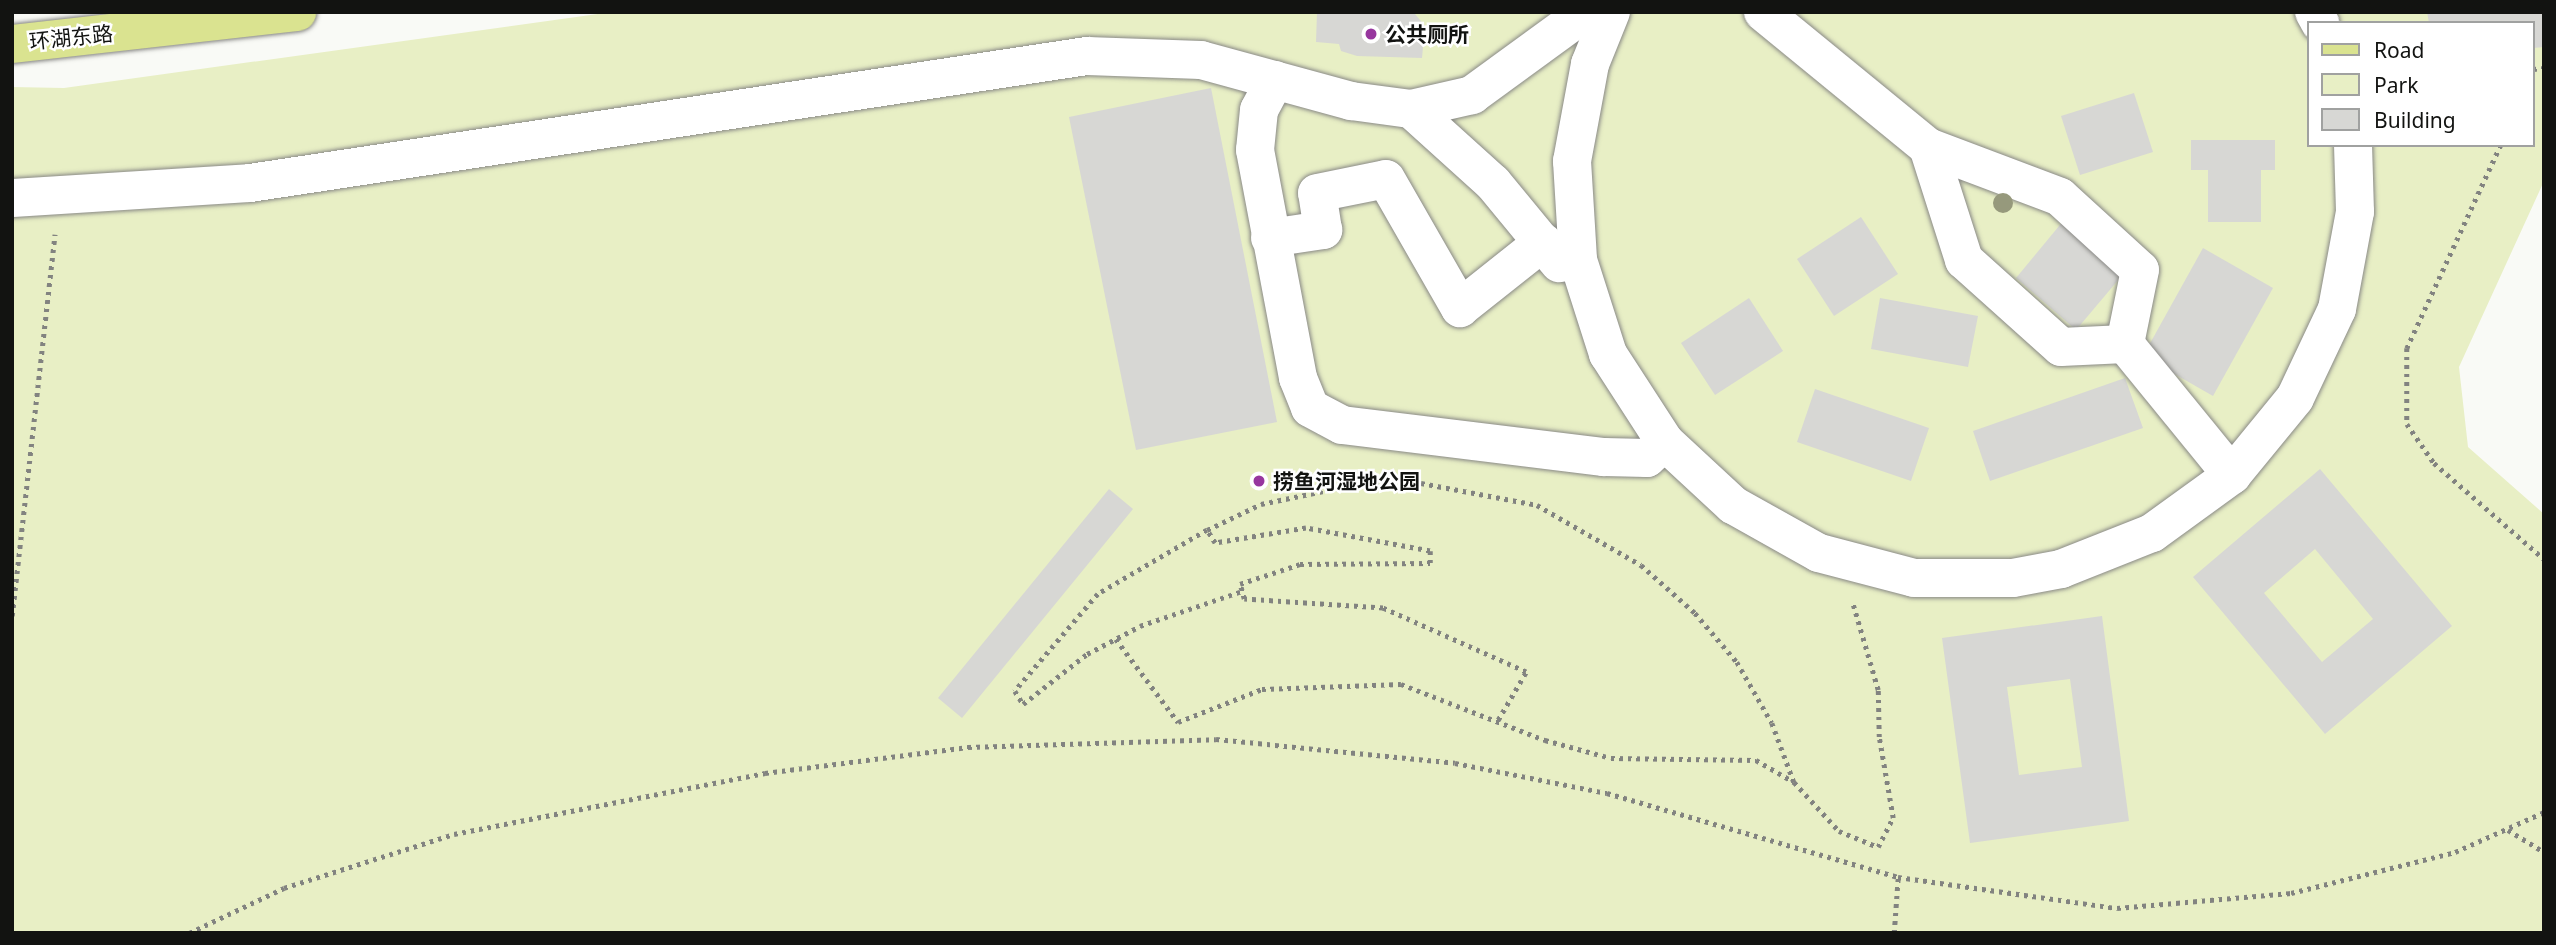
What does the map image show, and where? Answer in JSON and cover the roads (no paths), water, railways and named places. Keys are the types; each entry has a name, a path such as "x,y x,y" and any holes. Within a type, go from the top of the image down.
{"main road":[{"name":"环湖东路","path":"12,44 297,12"}],"street":[{"path":"12,198 250,183 1087,55 1201,60 1351,101 1411,108 1472,95 1586,12"},
{"path":"1611,12 1581,100 1572,161 1578,260 1590,308 1626,387 1665,442 1733,505 1774,532 1848,562 1964,581 2061,569 2152,533 2232,475 2295,398 2337,309 2355,212 2353,147"},
{"path":"1763,12 1928,147 2060,197 2140,270 2125,344"},
{"path":"1275,80 1259,110 1255,150 1298,378 1310,408 1322,418 1604,457 1647,457 1665,442"},
{"path":"1411,108 1493,183 1543,242 1590,308"},
{"path":"1928,147 1964,260 2061,347 2125,344"},
{"path":"1270,238 1322,230 1317,193 1386,179 1460,308 1543,242"},
{"path":"2125,344 2232,475"}],"place":[{"name":"公共厕所","path":"1371,34"},
{"name":"捞鱼河湿地公园","path":"1259,481"}]}
